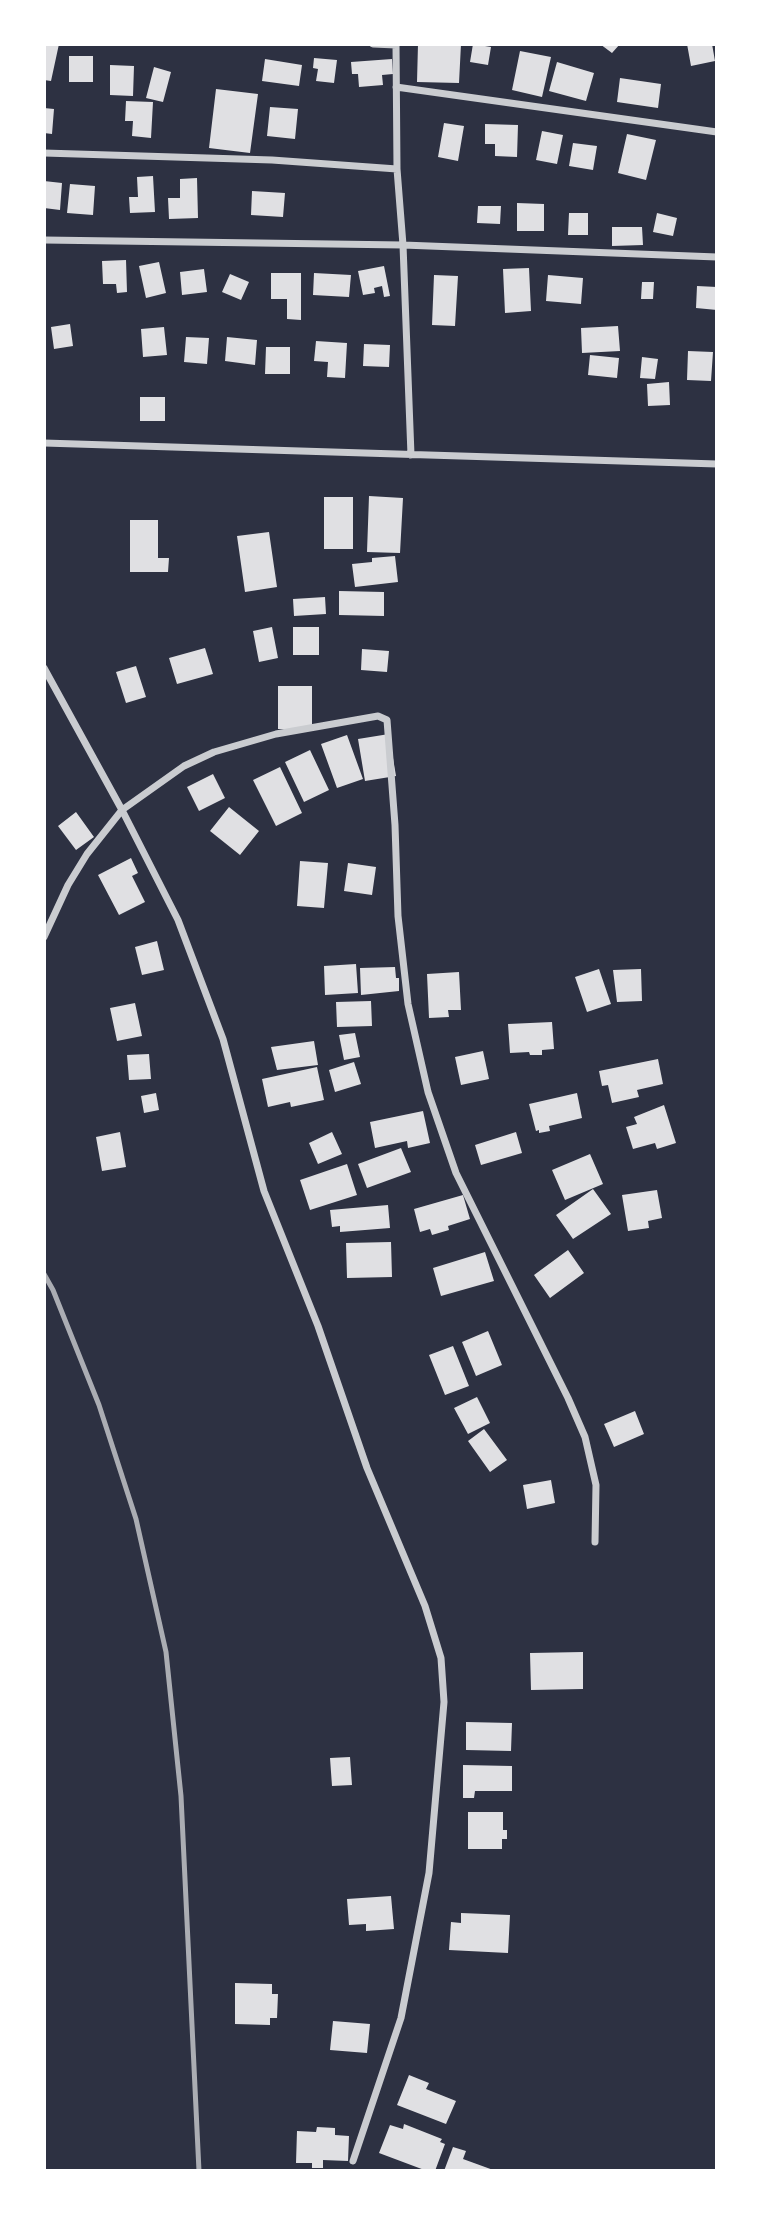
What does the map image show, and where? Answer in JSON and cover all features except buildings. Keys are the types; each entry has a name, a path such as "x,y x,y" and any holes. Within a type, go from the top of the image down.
{"street":[{"path":"373,44 396,44 397,169 403,245 411,455"},
{"path":"396,88 717,132"},
{"path":"44,153 272,160 397,169"},
{"path":"44,240 403,245 717,257"},
{"path":"44,443 717,464"},
{"path":"44,668 122,810 178,920 223,1039 264,1191 318,1326 367,1468 425,1606 441,1657 444,1702 429,1873 401,2018 353,2161"},
{"path":"44,937 68,885 122,810 184,766 214,752 276,734 378,716 387,720 395,825 398,916 408,1004 428,1092 456,1173 585,1437 596,1485 595,1542"}],"railway":[{"path":"44,1274 53,1290 99,1405 136,1519 166,1652 181,1796 199,2171"}]}
